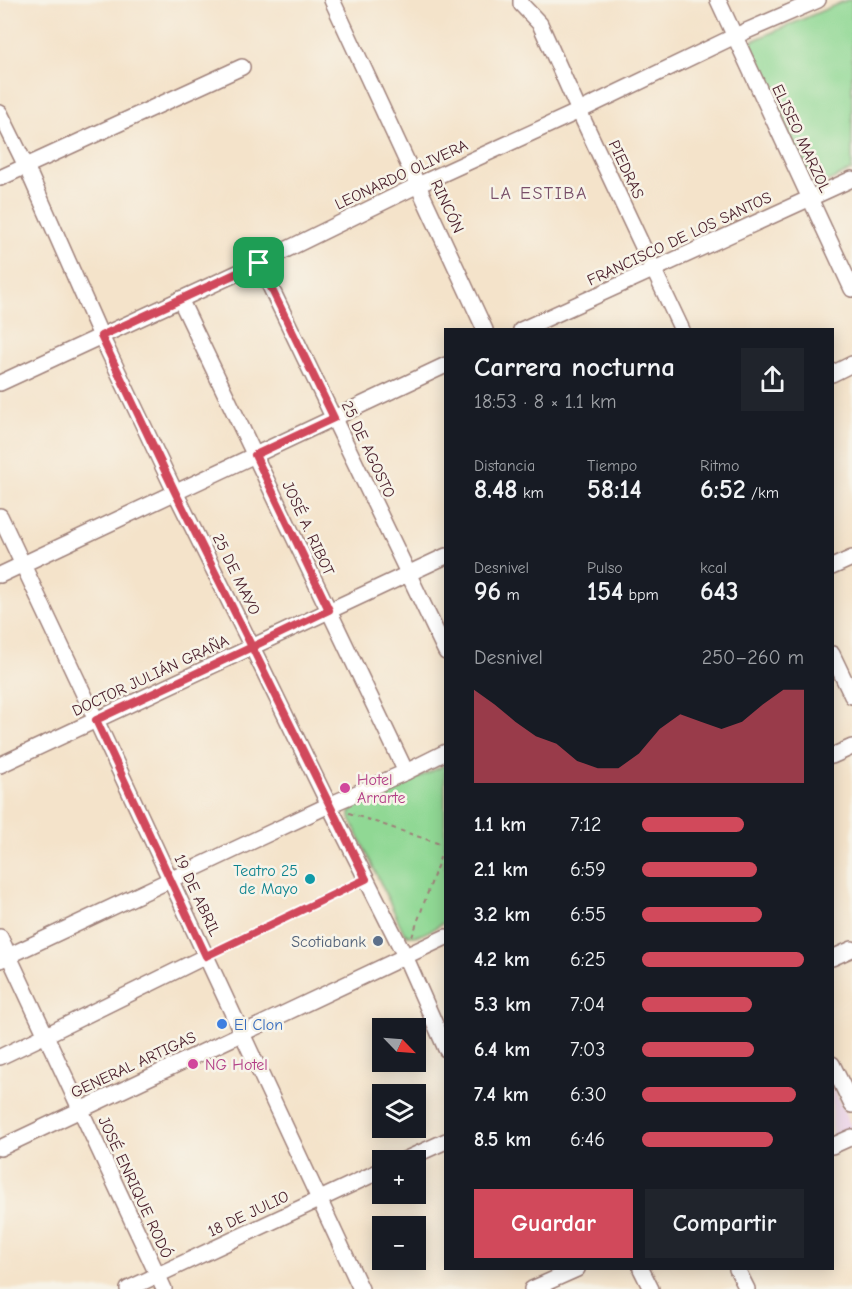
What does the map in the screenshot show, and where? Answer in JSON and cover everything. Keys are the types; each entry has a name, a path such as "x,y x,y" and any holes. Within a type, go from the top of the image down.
{"street":[{"name":"RINCÓN","path":"332,0 484,328"},
{"name":"PIEDRAS","path":"521,0 521,4 540,24 681,328"},
{"name":"ELISEO MARZOL","path":"718,0 852,289"},
{"name":"LEONARDO OLIVERA","path":"0,383 259,263 418,185 735,36 818,0"},
{"path":"0,178 242,67"},
{"name":"25 DE MAYO","path":"0,113 175,492 405,956 444,1044"},
{"name":"FRANCISCO DE LOS SANTOS","path":"525,328 852,179"},
{"name":"25 DE AGOSTO","path":"259,263 444,648"},
{"name":"JOSÉ A. RIBOT","path":"180,299 406,772"},
{"path":"834,373 852,364"},
{"path":"0,575 444,366"},
{"name":"19 DE ABRIL","path":"0,516 361,1289"},
{"name":"DOCTOR JULIÁN GRAÑA","path":"0,765 444,557"},
{"path":"834,566 852,558"},
{"path":"834,659 852,696"},
{"path":"834,755 852,747"},
{"path":"4,958 444,753"},
{"name":"JOSÉ ENRIQUE RODÓ","path":"0,937 4,958 46,1035 161,1282"},
{"name":"GENERAL ARTIGAS","path":"0,1148 444,938"},
{"path":"834,957 852,949"},
{"path":"0,1057 206,956"},
{"path":"834,1068 852,1105"},
{"path":"834,1145 852,1137"},
{"path":"426,1150 444,1142"},
{"name":"18 DE JULIO","path":"128,1289 161,1282 372,1175"},
{"path":"532,1289 574,1270"},
{"path":"642,1270 651,1289"},
{"path":"738,1270 747,1289"}],"path":[{"path":"350,813 444,846"},
{"path":"405,956 444,849"},
{"path":"206,956 366,879"}],"shaded area":[{"path":"834,1090 852,1128 834,1138"}],"green space":[{"path":"847,0 852,0 852,170 813,188 750,42"},
{"path":"444,765 444,923 419,935 404,933 350,818 353,808"}],"place":[{"name":"Hotel Arrarte","path":"345,788"},
{"name":"Teatro 25 de Mayo","path":"310,879"},
{"name":"Scotiabank","path":"378,941"},
{"name":"El Clon","path":"222,1024"},
{"name":"NG Hotel","path":"193,1064"}],"district":[{"name":"LA ESTIBA","path":"539,193"}],"route":[{"path":"259,263 101,336 252,647 96,720 206,956 366,879 252,647 329,610 255,455 334,418 259,263"}]}
